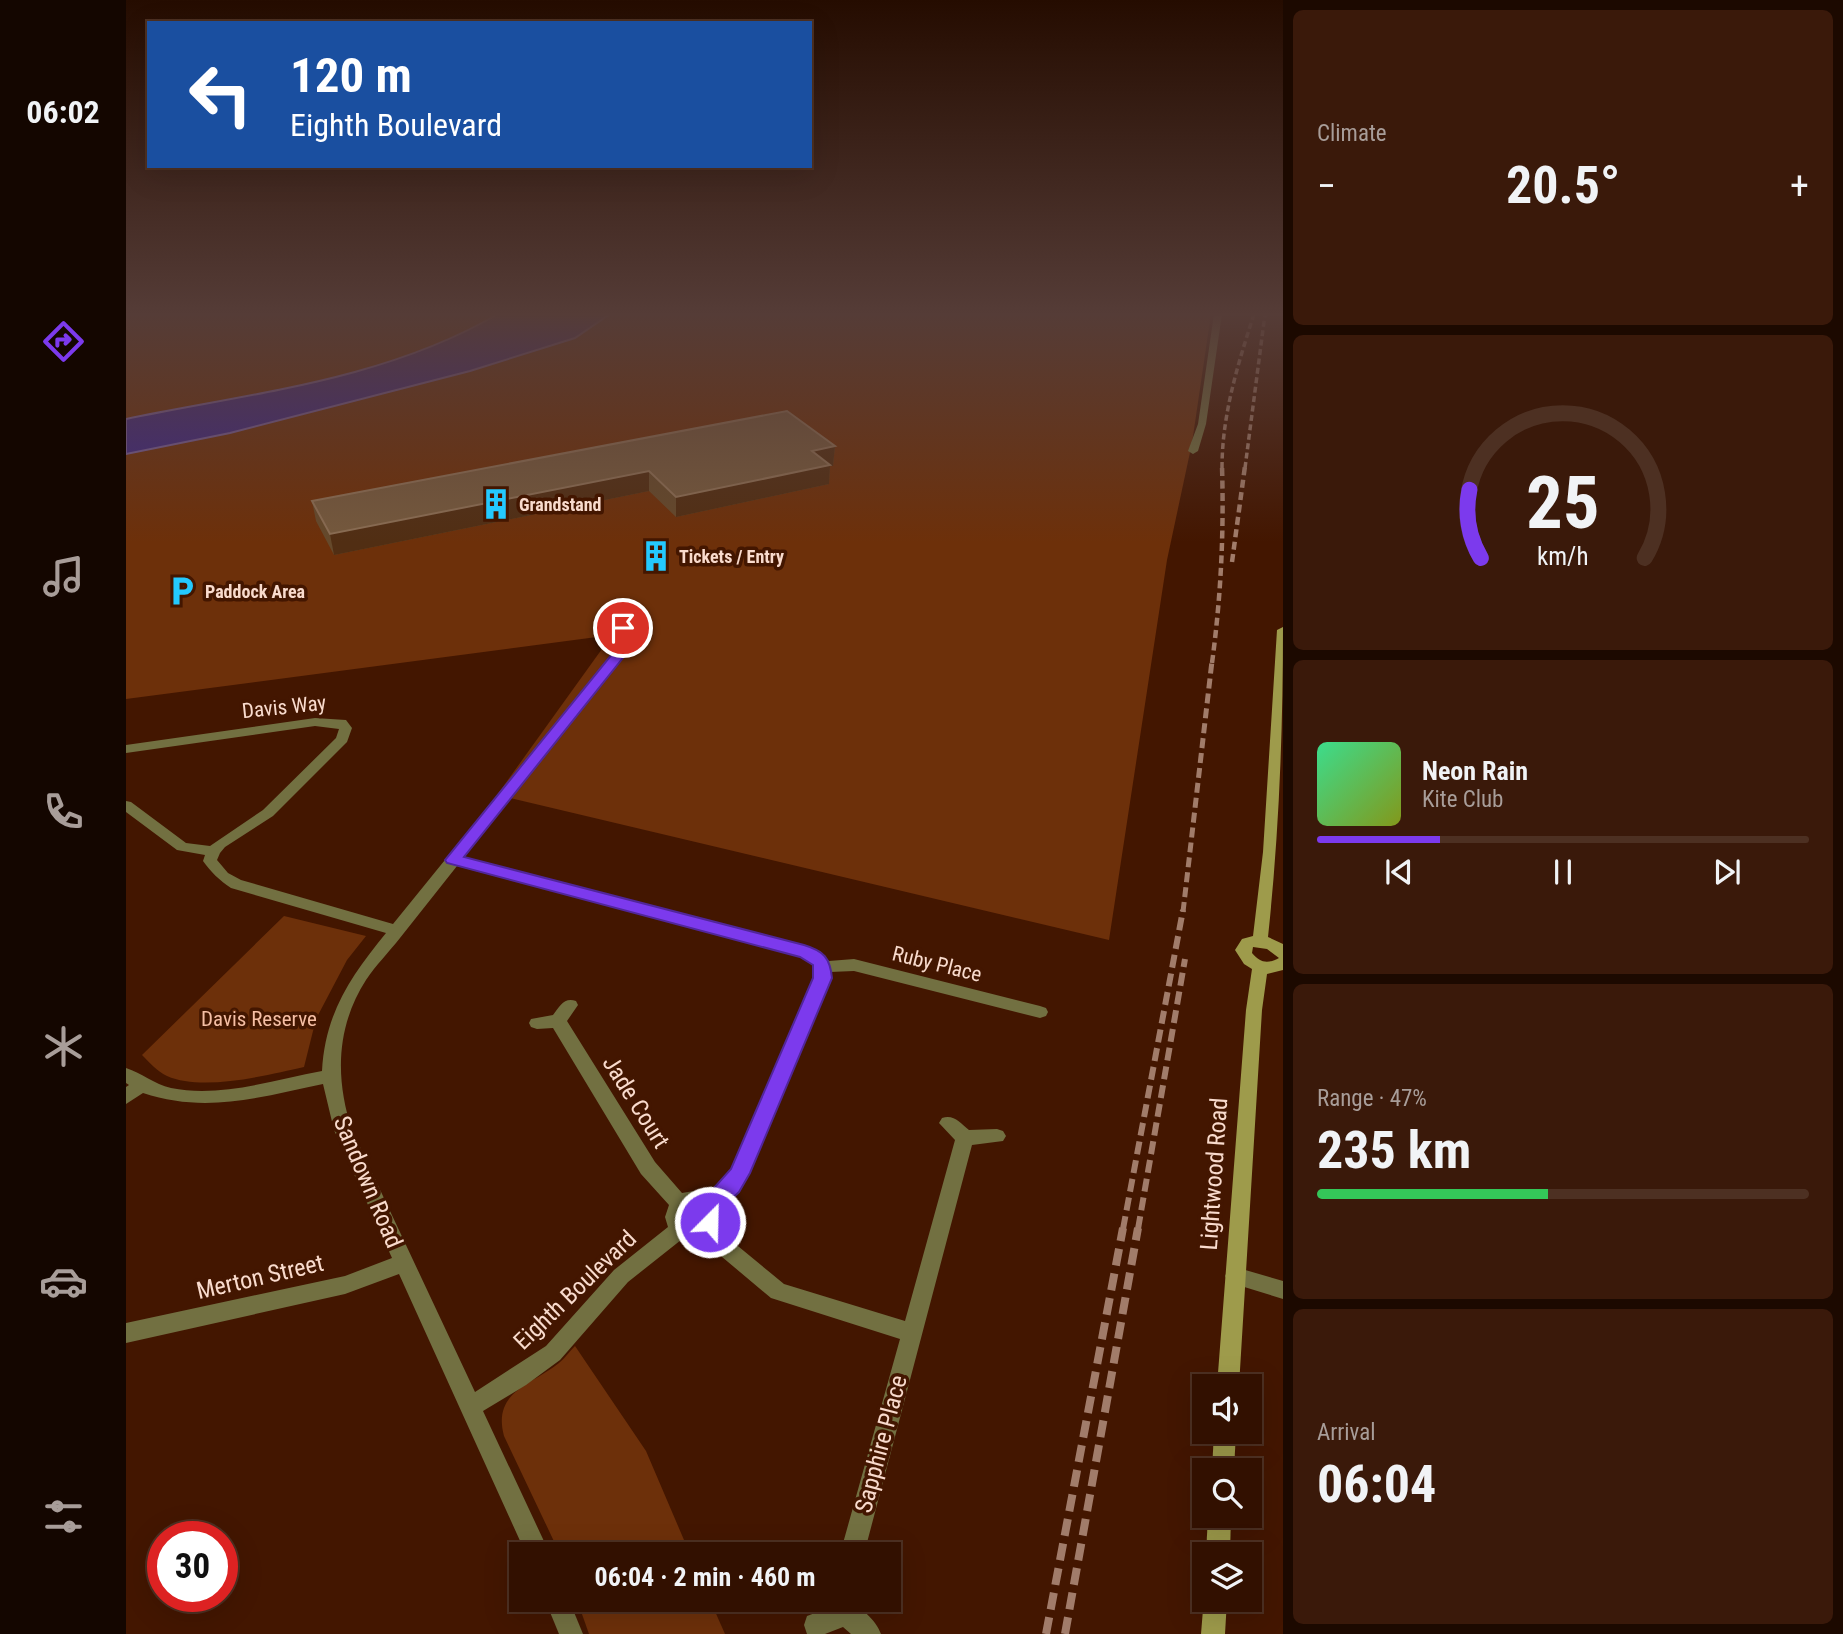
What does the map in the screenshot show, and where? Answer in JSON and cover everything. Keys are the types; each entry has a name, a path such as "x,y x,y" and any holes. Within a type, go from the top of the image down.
{"main road":[{"path":"1260,941 1270,852 1283,630"},
{"path":"1283,954 1275,946 1260,941 1248,943 1244,950 1248,960 1260,967 1270,968 1283,963"},
{"name":"Lightwood Road","path":"1229,1374 1254,1010 1260,967"},
{"path":"1213,1634 1214,1612"}],"street":[{"path":"1193,451 1200,430 1206,390"},
{"name":"Sandown Road","path":"532,1542 343,1130 333,1098 330,1076 334,1034 347,998 360,975 623,649 626,639 623,628"},
{"name":"Davis Way","path":"126,749 324,721 344,725 346,731 342,739 271,810 213,851"},
{"path":"126,806 182,847 213,851 211,865 236,884 396,930"},
{"path":"453,860 804,952 814,956 823,967 822,978 739,1173 731,1185 707,1208"},
{"name":"Ruby Place","path":"823,967 854,965 1040,1013"},
{"path":"537,1023 558,1021 570,1006"},
{"name":"Jade Court","path":"558,1021 648,1168 680,1205"},
{"path":"126,1097 133,1080 165,1094 205,1097 330,1076"},
{"path":"948,1124 965,1138 997,1136"},
{"name":"Sapphire Place","path":"855,1542 965,1138"},
{"path":"697,1201 707,1208 710,1222 704,1230 689,1234 679,1230 673,1214 680,1205 697,1201"},
{"name":"Eighth Boulevard","path":"470,1407 553,1353 621,1276 679,1230"},
{"path":"704,1230 778,1291 911,1333"},
{"name":"Merton Street","path":"126,1333 345,1285 403,1263"},
{"path":"1235,1276 1283,1290"},
{"path":"562,1612 571,1634"},
{"path":"816,1625 837,1612"},
{"path":"852,1612 869,1634"}],"green space":[{"path":"126,390 1200,390 1192,443 1167,560 1109,940 497,795 612,635 126,699"},
{"name":"Davis Reserve","path":"284,916 366,936 347,960 316,1019 304,1067 254,1078 216,1082 182,1081 157,1069 142,1055"},
{"path":"575,1346 646,1451 685,1542 554,1542 504,1436 502,1421 509,1399 559,1363"},
{"path":"581,1612 715,1612 725,1634 589,1634"}],"shaded area":[{"path":"395,390 230,433 126,454 126,419 269,392"}],"building":[{"path":"787,411 835,446 812,451 830,465 676,497 649,471 330,534 312,501"}],"railway":[{"path":"1222,467 1225,428 1232,390"},
{"path":"1245,468 1255,390"},
{"path":"1232,562 1245,466"},
{"path":"1212,663 1221,564 1222,467"},
{"path":"1183,912 1212,661"},
{"path":"1123,1229 1183,910"},
{"path":"1138,1229 1185,959"},
{"path":"1046,1634 1123,1228"},
{"path":"1065,1634 1138,1228"}],"place":[{"name":"Grandstand","path":"496,504"},
{"name":"Tickets / Entry","path":"656,556"},
{"name":"Paddock Area","path":"182,591"}],"route":[{"path":"623,628 626,643 623,649 453,860 804,952 822,962 822,978 750,1150 731,1185 707,1208 710,1222"}]}
